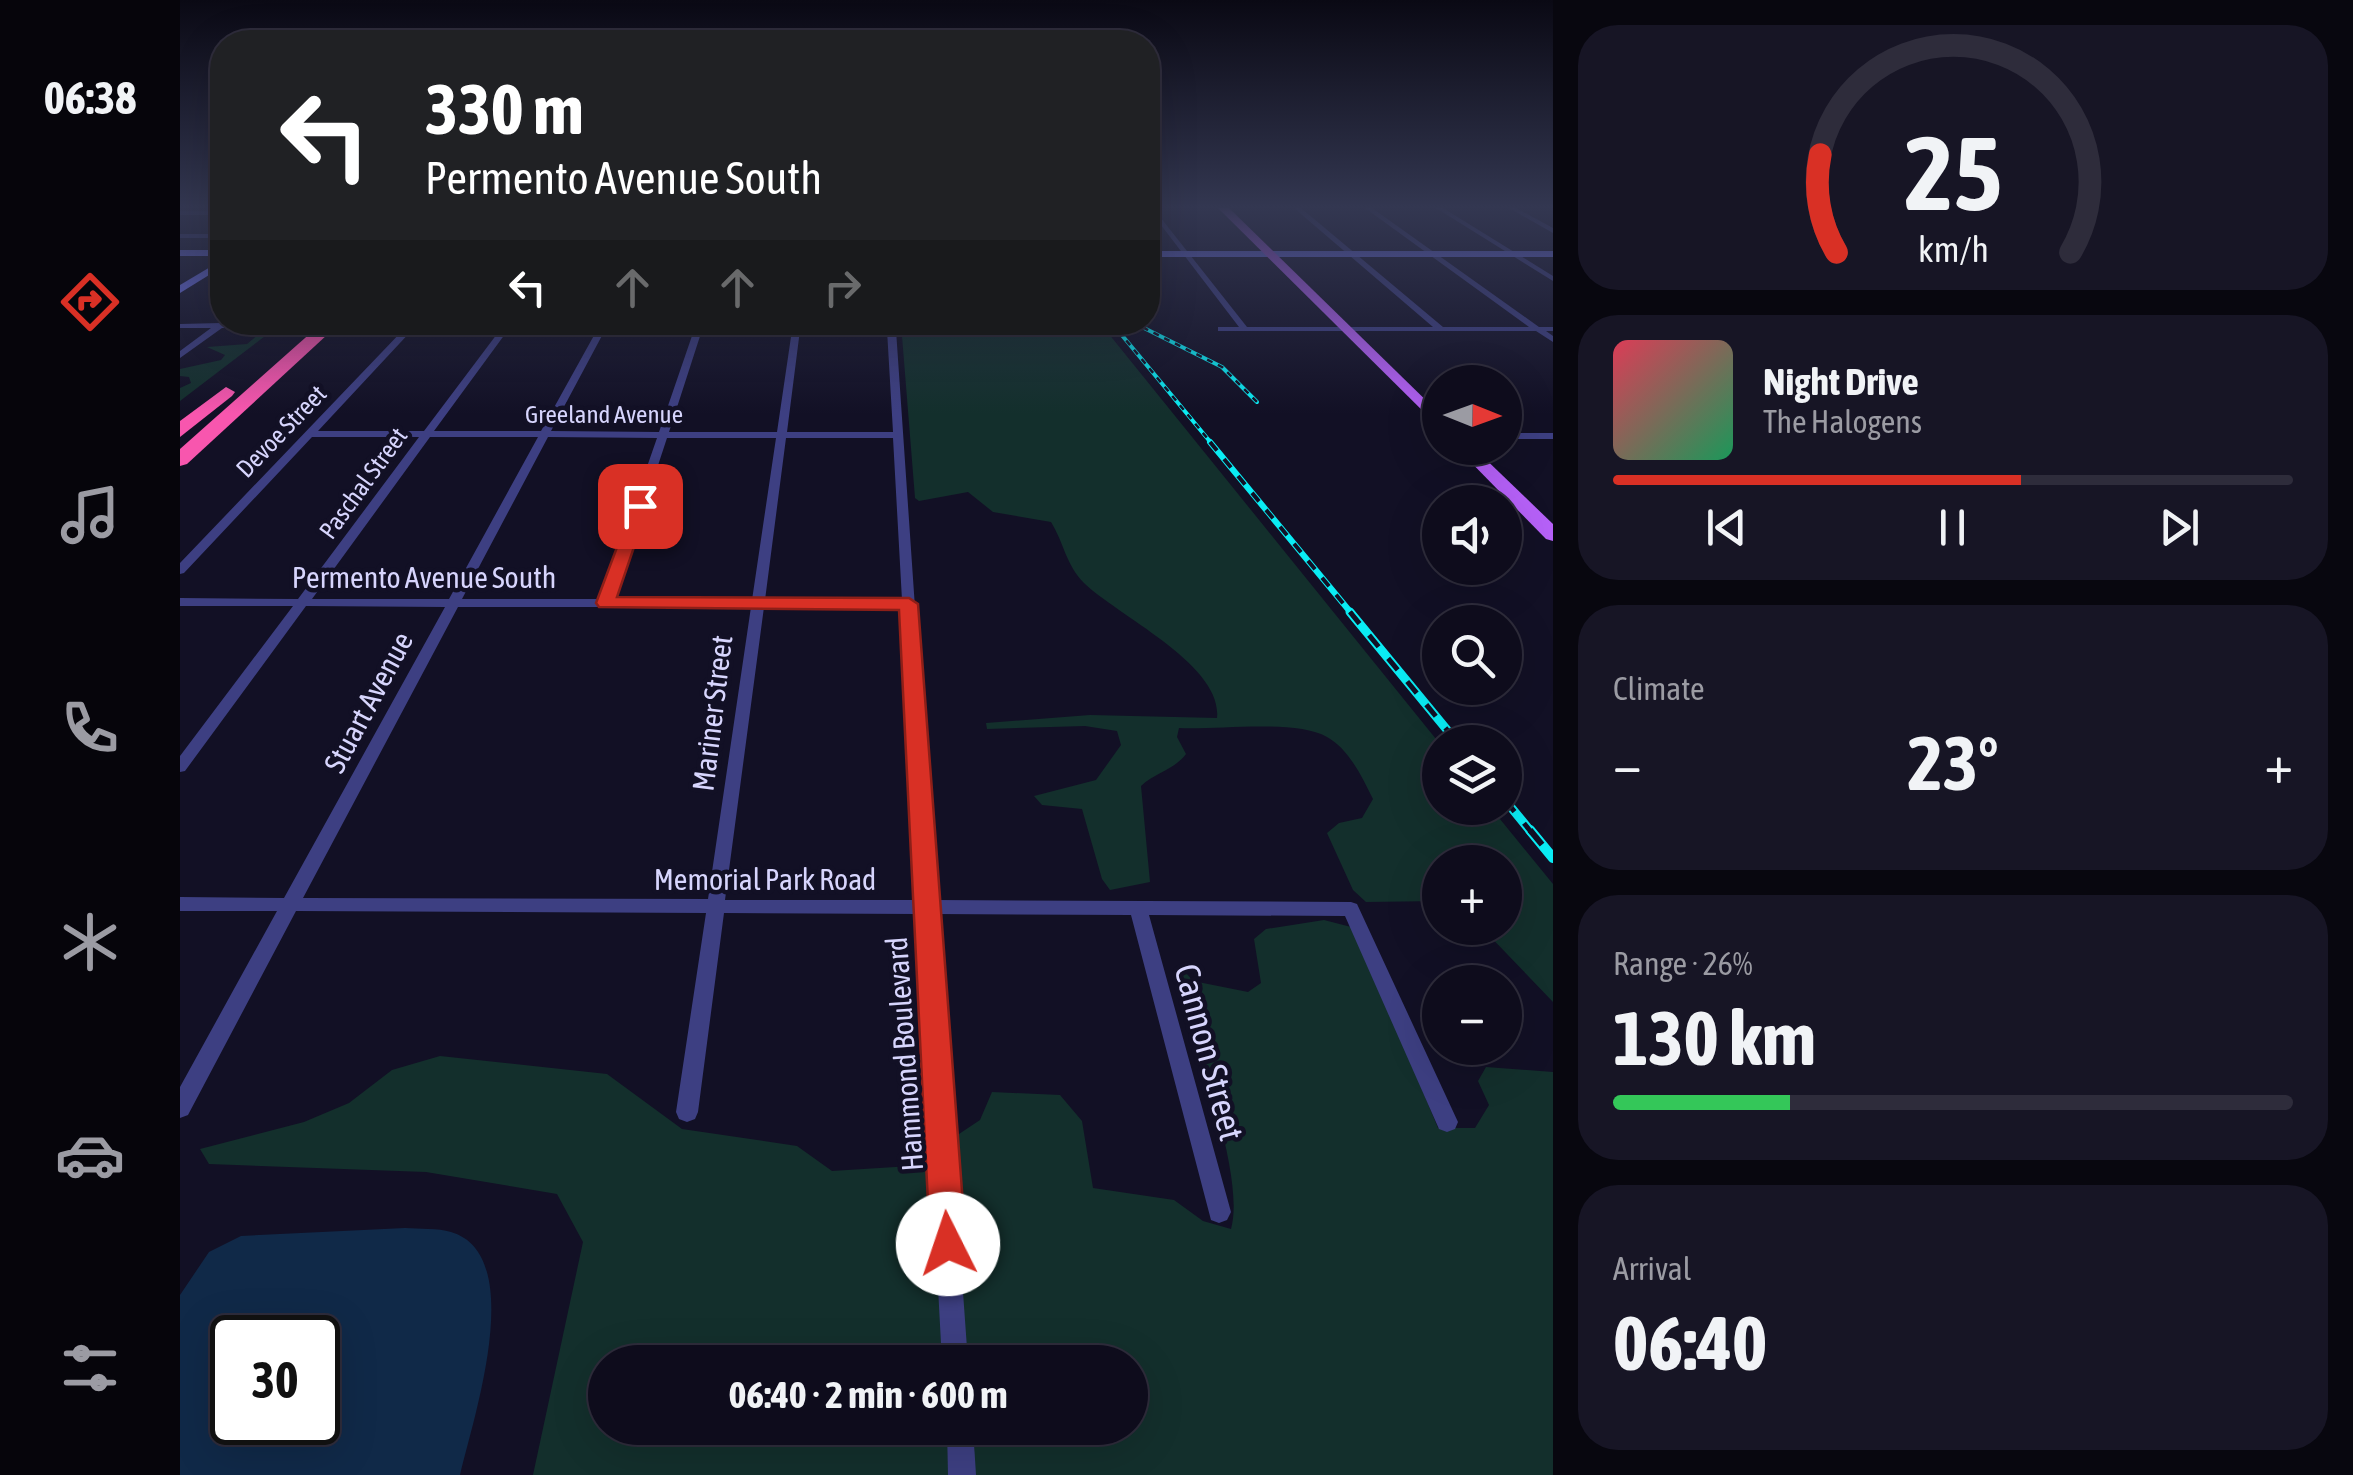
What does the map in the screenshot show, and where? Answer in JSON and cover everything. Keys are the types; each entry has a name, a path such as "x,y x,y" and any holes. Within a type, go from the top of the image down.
{"highway":[{"path":"180,430 293,335"},
{"path":"180,460 319,335"},
{"path":"180,422 227,391"}],"main road":[{"path":"1293,277 1422,405"},
{"path":"1482,465 1553,534"}],"street":[{"path":"1205,277 1245,329"},
{"path":"1379,277 1441,329"},
{"path":"1464,277 1553,340"},
{"path":"180,326 210,325"},
{"path":"1221,329 1553,328"},
{"path":"180,355 210,333"},
{"name":"Devoe Street","path":"180,570 403,335"},
{"name":"Paschal Street","path":"180,767 502,335"},
{"name":"Stuart Avenue","path":"180,1108 599,335"},
{"path":"606,603 698,335"},
{"name":"Mariner Street","path":"687,1112 796,335"},
{"name":"Hammond Boulevard","path":"893,335 955,1345"},
{"name":"Greeland Avenue","path":"310,434 898,435"},
{"path":"1522,436 1553,436"},
{"name":"Permento Avenue South","path":"180,602 909,604"},
{"name":"Memorial Park Road","path":"180,904 1351,909 1447,1122"},
{"name":"Cannon Street","path":"1138,908 1219,1212"},
{"path":"961,1445 962,1475"}],"green space":[{"path":"258,335 266,335 180,401 180,388 191,383 189,377 180,376 180,369 221,360 225,355 207,347 247,344"},
{"path":"903,335 1110,335 1425,725 1422,825 1505,825 1521,845 1422,845 1422,901 1366,902 1353,890 1327,833 1339,823 1362,818 1373,799 1342,749 1327,737 1296,728 1179,728 1177,737 1186,754 1141,786 1150,882 1110,890 1102,879 1082,809 1042,805 1034,796 1096,780 1121,745 1117,731 1085,726 987,729 986,723 1090,715 1217,718 1214,698 1204,679 1187,661 1084,583 1073,569 1051,522 993,512 968,492 919,501 915,498"},
{"path":"1522,846 1553,884 1553,1002 1522,970 1522,965 1498,945 1522,945"},
{"path":"1324,920 1355,928 1438,1128 1475,1128 1489,1105 1478,1081 1486,1067 1553,1072 1553,1475 533,1475 583,1242 557,1194 426,1172 209,1164 200,1149 304,1122 349,1103 392,1070 440,1056 607,1074 682,1129 797,1146 832,1171 911,1166 980,1120 992,1092 1060,1095 1082,1121 1093,1188 1174,1200 1203,1221 1231,1229 1234,1206 1225,1143 1178,984 1180,966 1193,981 1248,992 1261,983 1254,939 1266,929"}],"water":[{"path":"405,1228 451,1232 474,1247 487,1272 491,1305 489,1342 460,1475 180,1475 180,1295 209,1252 241,1236"}],"railway":[{"path":"1122,335 1212,444"},
{"path":"1158,335 1222,367 1257,402"},
{"path":"1210,442 1352,614"},
{"path":"1350,612 1443,725"},
{"path":"1522,821 1532,833"},
{"path":"1530,830 1553,858"}],"route":[{"path":"640,506 606,603 909,604 948,1244"}]}
